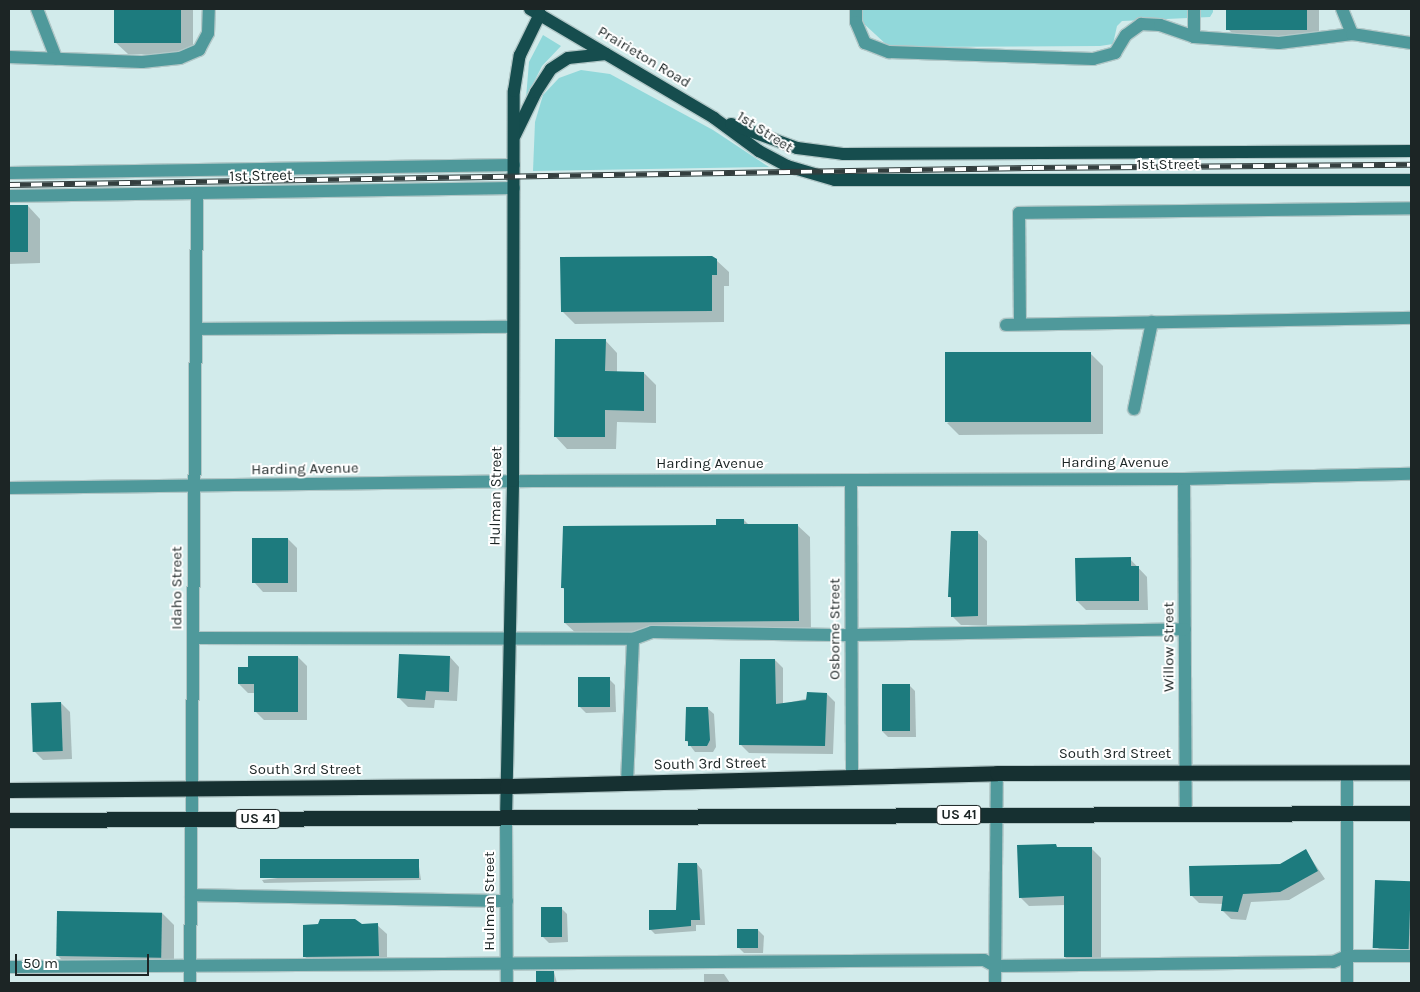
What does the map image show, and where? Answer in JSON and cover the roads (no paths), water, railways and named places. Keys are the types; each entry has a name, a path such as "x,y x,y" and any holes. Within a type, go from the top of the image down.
{"highway":[{"name":"South 3rd Street","path":"9,790 508,786 997,773 1186,771 1411,772"},
{"name":"US 41","path":"9,820 1411,813"}],"main road":[{"name":"Prairieton Road","path":"535,11 714,118"},
{"name":"Hulman Street","path":"506,819 513,481 516,69 535,11"},
{"path":"514,138 536,92 550,70 568,58 606,54"},
{"name":"1st Street","path":"714,118 797,148 843,154 1411,151"},
{"name":"1st Street","path":"714,118 759,151 787,166 818,177 852,182 1411,180"}],"street":[{"path":"37,9 56,58"},
{"path":"9,57 142,62 180,58 199,50 208,33 209,9"},
{"path":"856,9 856,22 865,43 889,52 1093,59 1115,53 1126,35 1141,24 1160,25 1194,37 1279,43 1352,34 1411,43"},
{"path":"1194,9 1194,37"},
{"path":"1342,9 1352,34"},
{"name":"1st Street","path":"9,173 514,165"},
{"name":"1st Street","path":"9,196 514,188"},
{"name":"Idaho Street","path":"190,983 197,194"},
{"path":"1020,324 1019,213 1411,208"},
{"path":"1006,325 1411,318"},
{"path":"1134,409 1152,322"},
{"path":"196,330 513,327"},
{"name":"Harding Avenue","path":"9,488 194,487 513,481 1184,479 1411,474"},
{"name":"Willow Street","path":"1184,479 1186,814"},
{"name":"Osborne Street","path":"850,480 852,778"},
{"path":"193,638 510,637 633,639 652,632 851,635 1185,629"},
{"path":"628,783 633,639"},
{"path":"1347,772 1347,983"},
{"path":"995,983 994,815 997,773"},
{"name":"Hulman Street","path":"506,819 507,983"},
{"path":"191,895 507,901"},
{"path":"9,967 984,960 995,966 1333,962 1347,956 1411,956"}],"railway":[{"path":"9,185 1033,168 1411,165"}]}
